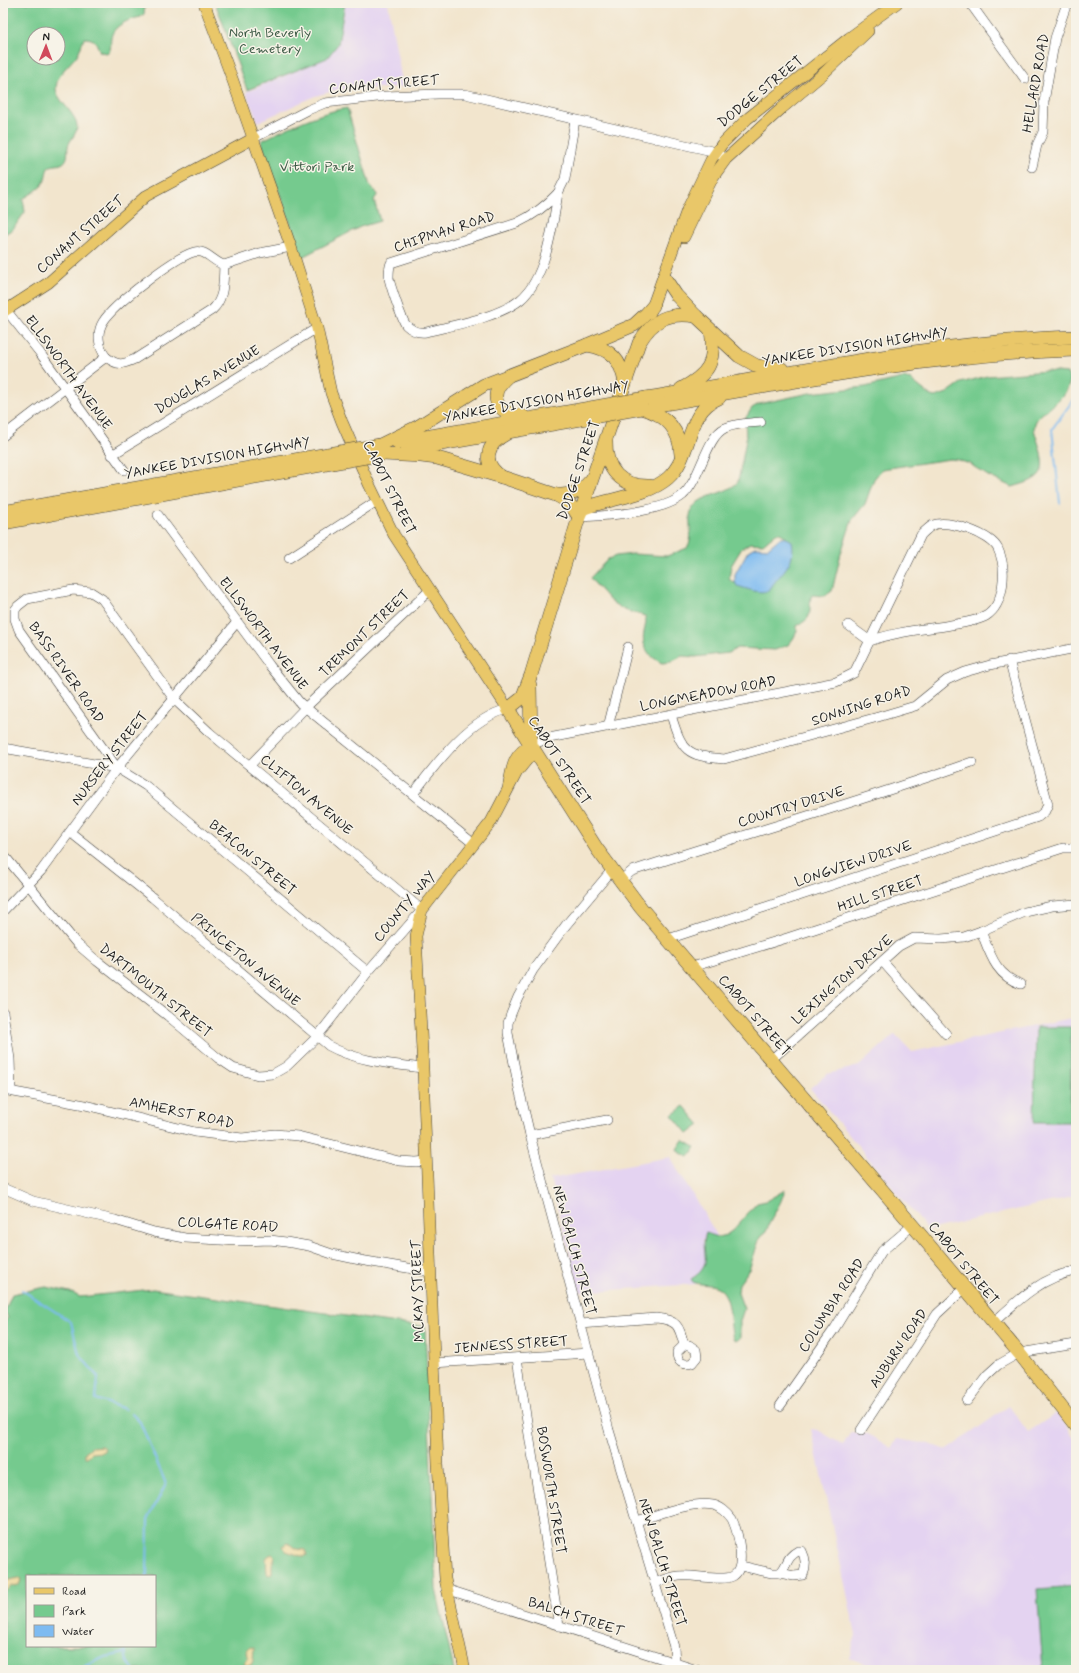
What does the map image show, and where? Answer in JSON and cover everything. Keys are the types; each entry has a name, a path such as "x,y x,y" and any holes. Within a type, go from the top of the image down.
{"highway":[{"path":"664,277 676,295 711,331 739,356 757,366 778,369 823,366"},
{"path":"381,450 476,389 587,346 634,325 653,306"},
{"path":"640,343 650,327 663,318 678,315 696,316"},
{"path":"671,394 699,378 710,366 713,348 711,331"},
{"name":"YANKEE DIVISION HIGHWAY","path":"644,403 671,394 823,366 930,349 1037,339 1076,337"},
{"name":"DODGE STREET","path":"508,709 522,698 531,675 580,513 640,343"},
{"path":"587,346 603,349 614,357 621,368 625,383"},
{"name":"YANKEE DIVISION HIGHWAY","path":"381,450 511,431 588,413 644,403 747,390 934,361 1076,350"},
{"path":"508,376 503,380 496,392 497,404 501,409 506,413 513,415 541,417"},
{"path":"381,450 437,458 505,478 556,495 571,504 580,513 634,494 654,486 668,478 674,471 682,456 696,419 704,407 715,400 747,390"},
{"path":"644,403 671,425 679,438 682,456"},
{"name":"YANKEE DIVISION HIGHWAY","path":"3,512 381,450 541,417 588,413"},
{"path":"505,478 491,468 488,456 489,450 496,440 511,431"},
{"path":"606,436 607,457 614,472 626,482 635,486 654,486"},
{"name":"YANKEE DIVISION HIGHWAY","path":"3,523 330,459"},
{"path":"556,495 573,494 580,491 592,480"},
{"name":"DODGE STREET","path":"531,675 531,745"},
{"name":"CABOT STREET","path":"508,709 597,849 641,908 913,1225 1019,1353 1076,1426"}],"main road":[{"name":"CABOT STREET","path":"204,3 254,138 291,246 317,328 337,410 377,501 394,535 508,709"},
{"name":"DODGE STREET","path":"640,343 687,210 716,152 734,130 747,119 849,38 898,3"},
{"name":"DODGE STREET","path":"664,277 713,177 726,159 781,109 823,74 898,3"},
{"name":"CONANT STREET","path":"5,311 48,283 146,196 254,138"},
{"name":"COUNTY WAY","path":"422,910 495,816 508,789 516,756 522,750 531,745"},
{"name":"MCKAY STREET","path":"422,910 416,936 427,1161 438,1464 446,1589 464,1670"}],"street":[{"path":"970,3 1025,79"},
{"name":"HELLARD ROAD","path":"1032,167 1037,145 1043,132 1044,102 1055,38 1067,3"},
{"name":"CONANT STREET","path":"254,138 308,110 325,103 386,96 465,94 716,152 726,159"},
{"name":"CHIPMAN ROAD","path":"558,193 532,216 518,223 391,263 389,267 389,279 405,324 410,329 418,333 483,318 520,300 534,284 552,235 558,193 565,179 575,120"},
{"path":"224,265 222,291 217,305 212,310 142,355 124,364 114,364 106,357 101,350 99,342 102,324 107,316 135,290 168,266 194,252 205,254 218,264 224,265 260,253 291,246"},
{"name":"ELLSWORTH AVENUE","path":"5,311 65,388 124,470"},
{"name":"DOUGLAS AVENUE","path":"112,455 317,328"},
{"path":"3,436 28,419 65,388 106,357"},
{"path":"580,513 622,514 651,508 676,499 683,495 692,484 717,433 731,426 761,422"},
{"path":"289,558 377,501"},
{"name":"ELLSWORTH AVENUE","path":"158,515 236,622 300,702 474,844"},
{"name":"LONGMEADOW ROAD","path":"531,745 549,738 836,682 854,673 921,535 933,525 948,524 967,528 984,536 998,548 1002,566 1002,589 996,606 986,616 961,624 885,635 870,641"},
{"name":"BASS RIVER ROAD","path":"117,768 19,630 15,619 15,610 18,606 27,600 72,590 91,592 102,599 174,699"},
{"name":"TREMONT STREET","path":"250,765 306,707 430,590"},
{"name":"NURSERY STREET","path":"3,910 41,871 117,768 236,622"},
{"path":"848,625 870,641"},
{"path":"608,727 628,647"},
{"name":"SONNING ROAD","path":"671,715 682,745 690,753 705,757 724,759 915,706 947,680 965,672 1010,660 1076,648"},
{"name":"LONGVIEW DRIVE","path":"668,939 1038,817 1045,811 1048,804 1010,660"},
{"name":"CLIFTON AVENUE","path":"174,699 209,732 422,910"},
{"path":"413,794 438,762 461,737 495,712 508,709"},
{"path":"3,748 117,768"},
{"name":"COUNTRY DRIVE","path":"620,881 632,871 730,839 918,782 972,762"},
{"name":"BEACON STREET","path":"117,768 146,786 368,972"},
{"name":"PRINCETON AVENUE","path":"70,832 153,898 317,1037 340,1052 381,1062 423,1068"},
{"name":"HILL STREET","path":"692,967 787,938 1063,848 1076,848"},
{"name":"DARTMOUTH STREET","path":"3,854 77,944 168,1016 218,1058 233,1068 258,1075 273,1074 287,1066 317,1037"},
{"name":"NEW BALCH STREET","path":"612,870 566,925 533,970 518,997 511,1014 508,1023 508,1033 530,1135 609,1430 674,1647 675,1662"},
{"name":"LEXINGTON DRIVE","path":"772,1059 883,962 899,946 914,938 941,939 964,937 1025,912 1052,906 1076,904"},
{"name":"COUNTY WAY","path":"317,1037 368,972 422,910"},
{"path":"981,931 993,961 1010,981 1021,984"},
{"path":"883,962 946,1034"},
{"path":"3,1012 10,1059 7,1091"},
{"name":"AMHERST ROAD","path":"7,1091 86,1105 195,1132 242,1138 275,1134 298,1136 399,1161 427,1161"},
{"path":"530,1135 607,1120"},
{"name":"COLGATE ROAD","path":"3,1188 34,1201 115,1220 154,1232 185,1238 238,1241 270,1240 286,1242 309,1246 332,1254 360,1260 431,1272"},
{"name":"COLUMBIA ROAD","path":"780,1406 835,1328 882,1251 913,1225"},
{"path":"994,1323 1024,1295 1050,1280 1076,1271"},
{"name":"AUBURN ROAD","path":"861,1430 937,1314 964,1288"},
{"path":"581,1324 656,1318 666,1319 673,1321 678,1326 684,1345"},
{"path":"967,1401 987,1375 998,1365 1019,1353 1076,1344"},
{"name":"JENNESS STREET","path":"434,1363 589,1353"},
{"name":"BOSWORTH STREET","path":"517,1358 559,1626"},
{"path":"636,1521 690,1505 709,1504 721,1508 731,1518 736,1531 741,1556 738,1573 732,1577 679,1576 655,1583"},
{"path":"740,1566 772,1573 780,1573"},
{"name":"BALCH STREET","path":"446,1589 697,1670"}],"shaded area":[{"path":"346,3 388,3 403,87 336,90 315,96 258,122 246,92 327,58 338,44"},
{"path":"1076,1017 1076,1196 928,1230 810,1088 827,1074 859,1066 895,1034 912,1052"},
{"path":"670,1157 718,1237 706,1233 703,1241 707,1257 702,1272 693,1282 697,1284 580,1292 550,1179"},
{"path":"1009,1406 1028,1432 1057,1413 1076,1440 1076,1670 884,1670 849,1658 856,1635 811,1429 818,1430 843,1445 851,1432 868,1434 891,1448 897,1439 929,1444 947,1450"}],"green space":[{"path":"3,3 145,3 144,14 141,17 123,23 112,33 108,53 100,52 93,40 84,38 77,55 61,74 57,83 56,92 74,117 77,128 69,143 65,161 61,164 49,167 43,185 23,199 25,212 13,229 3,235"},
{"name":"North Beverly Cemetery","path":"215,3 345,3 338,44 327,58 247,90"},
{"name":"Vittori Park","path":"347,108 370,186 378,194 374,200 380,221 360,227 302,257 261,141 314,117"},
{"path":"1047,371 1067,373 1069,380 1068,387 1064,394 1040,416 1034,427 1041,453 1042,468 1040,474 1030,481 1012,487 988,476 970,464 958,460 950,459 882,469 874,479 865,504 852,520 841,553 832,591 825,596 812,595 808,618 797,626 797,631 788,645 775,650 737,648 729,653 695,657 682,656 671,662 662,663 653,658 645,646 643,637 646,622 645,616 624,610 610,601 590,578 608,559 616,556 633,554 667,556 687,548 690,538 691,510 694,506 703,499 727,490 738,482 746,440 745,419 752,408 759,404 810,393 865,387 903,378 911,380 931,396 935,397 947,393 961,383 987,376","holes":["776,533 780,533 787,537 789,546 757,588 732,582 729,578 731,566 742,548 750,543 763,544"]},
{"path":"1073,1016 1076,1016 1076,1125 1071,1125"},
{"path":"1036,1027 1071,1027 1070,1122 1034,1122"},
{"path":"684,1106 700,1125 688,1134 672,1115"},
{"path":"683,1140 695,1147 689,1157 679,1152 677,1149"},
{"path":"785,1190 766,1232 760,1237 749,1270 739,1284 738,1293 744,1309 740,1321 740,1338 736,1341 733,1339 729,1306 724,1294 715,1286 696,1283 691,1279 699,1274 705,1263 704,1240 706,1233 718,1237 726,1235 733,1230 757,1203 766,1201"},
{"path":"46,1287 70,1292 80,1297 153,1289 425,1327 436,1589 454,1670 3,1670 3,1322 8,1318 5,1311 12,1294"},
{"path":"1076,1586 1076,1670 1043,1670 1037,1589"}],"sand":[{"path":"102,1446 105,1448 103,1452 92,1453 85,1457 85,1452 92,1447"},
{"path":"288,1543 296,1549 305,1550 307,1555 304,1557 286,1551 283,1546"},
{"path":"272,1554 275,1557 272,1564 272,1574 268,1575 266,1559"},
{"path":"19,1578 21,1580 19,1585 3,1590 4,1581"},
{"path":"250,1647 254,1648 253,1661 251,1665 247,1666 244,1663 248,1657 247,1650"}],"water":[{"path":"781,537 785,537 792,541 792,556 787,567 770,589 763,592 758,592 737,586 735,582 735,574 748,551 755,547 768,548"}],"waterway":[{"path":"1060,503 1052,429 1076,396"},
{"path":"22,1290 71,1322 79,1354 98,1377 96,1399 125,1409"},
{"path":"132,1414 140,1422 166,1484 148,1519 147,1575"},
{"path":"125,1647 126,1658 134,1670"},
{"path":"85,1666 105,1657 126,1653"}]}
